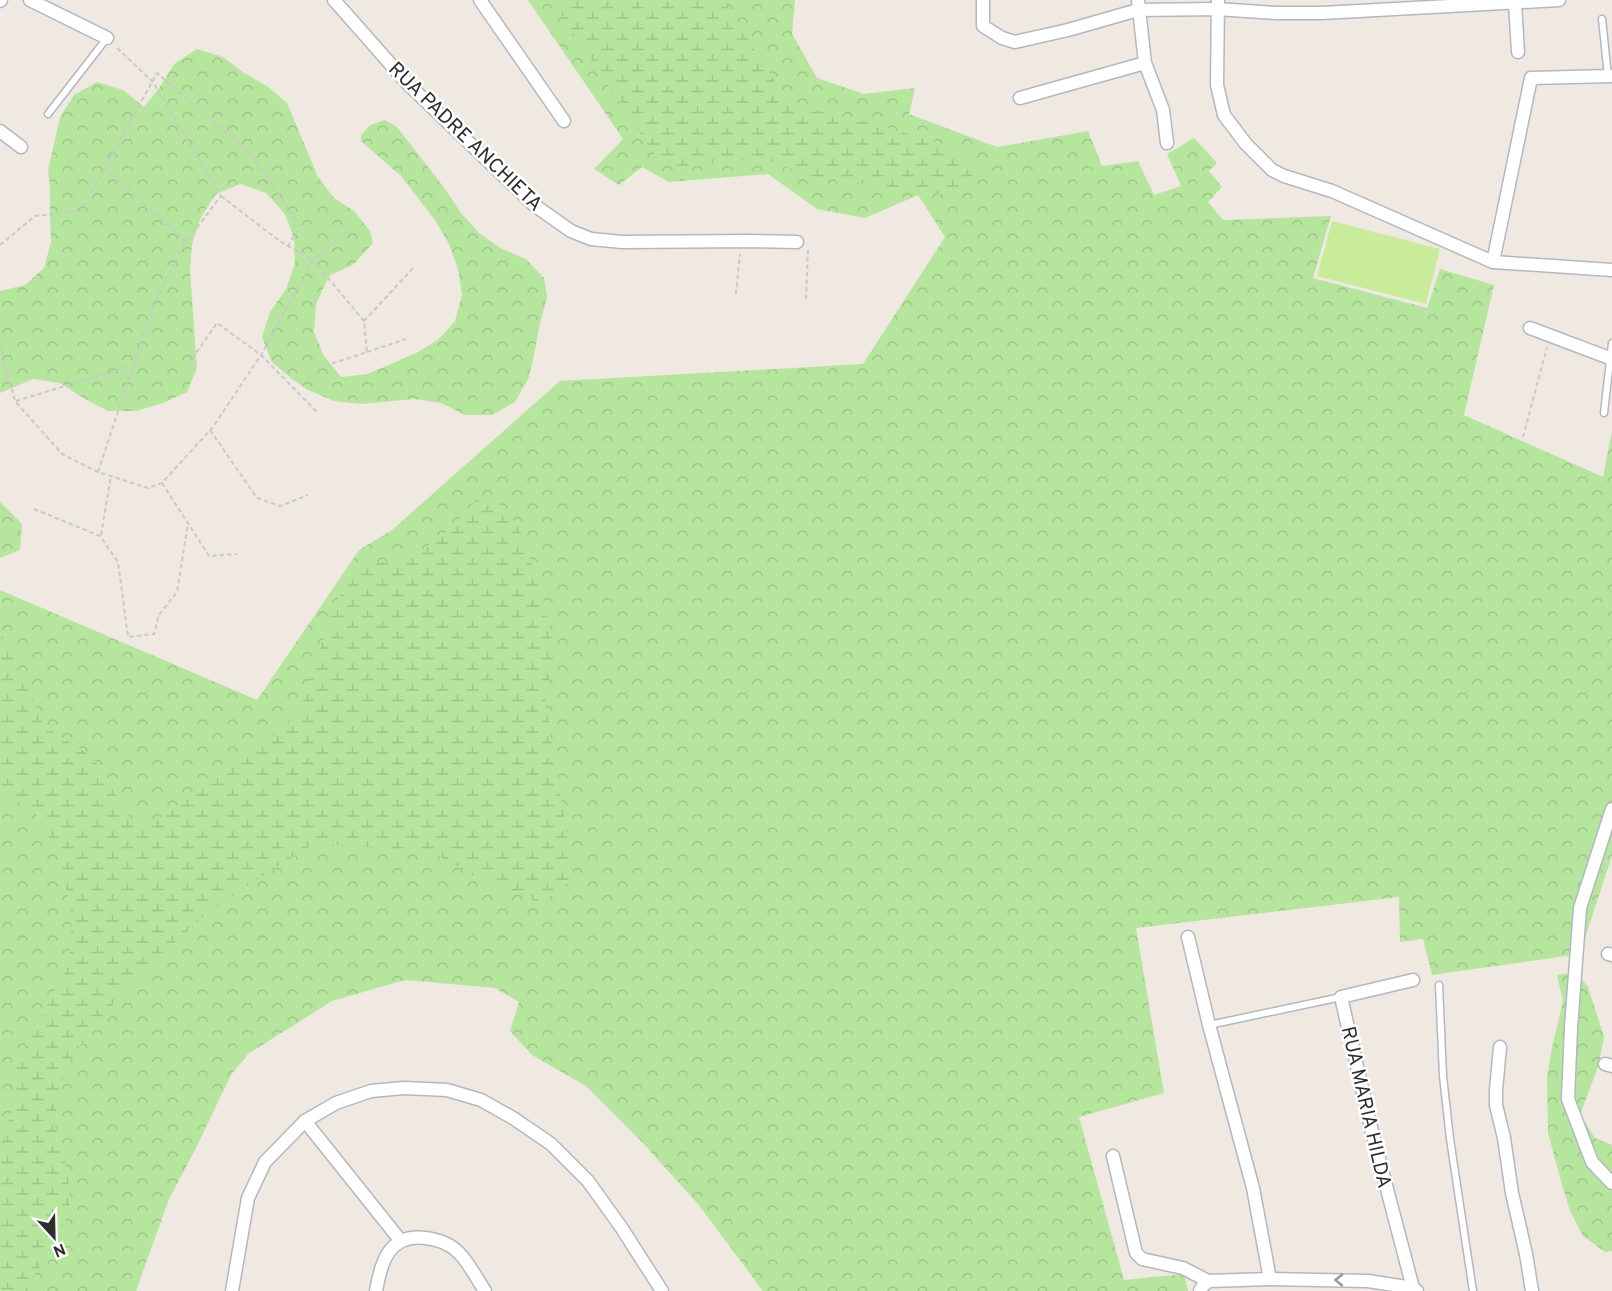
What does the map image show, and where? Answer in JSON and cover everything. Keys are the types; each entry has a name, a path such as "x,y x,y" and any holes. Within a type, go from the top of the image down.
{"street":[{"path":"30,0 107,38"},
{"name":"RUA PADRE ANCHIETA","path":"334,0 408,84 534,205 571,231 591,239 622,242 796,242"},
{"path":"341,0 347,14"},
{"path":"480,0 564,121"},
{"path":"984,0 983,26 1002,38 1015,42 1068,30 1138,5 1217,5 1276,13 1322,13 1559,0"},
{"path":"1515,3 1518,52"},
{"path":"1138,5 1145,63 1163,110 1167,143"},
{"path":"1217,5 1217,85 1224,115 1246,144 1272,170 1332,191 1492,262 1612,270"},
{"path":"1020,98 1145,63"},
{"path":"1492,262 1531,78 1610,76"},
{"path":"0,131 21,147"},
{"path":"1530,328 1611,358"},
{"path":"1612,809 1581,908 1570,1028 1568,1100 1592,1162 1612,1183"},
{"path":"1188,937 1253,1188 1270,1279"},
{"path":"1341,997 1413,980"},
{"name":"RUA MARIA HILDA","path":"1341,997 1373,1136 1415,1289"},
{"path":"1500,1047 1496,1105 1532,1291"},
{"path":"232,1291 248,1198 265,1162 305,1121 336,1103 371,1091 405,1088 447,1090 482,1100 551,1144 588,1181 662,1291"},
{"path":"305,1121 400,1240"},
{"path":"1113,1156 1136,1253 1142,1259 1183,1268 1204,1286 1270,1279 1368,1281 1415,1289"},
{"path":"376,1291 380,1267 387,1254 400,1240 422,1237 443,1241 459,1253 485,1291"}],"lane":[{"path":"1602,19 1610,76"},
{"path":"48,114 107,38"},
{"path":"1604,413 1612,343"},
{"path":"1439,985 1443,1076 1450,1139 1473,1291"},
{"path":"1209,1025 1341,997"}],"path":[{"path":"107,38 153,82 221,196 288,246 314,260 364,321 367,352"},
{"path":"0,245 35,216 81,211 157,73 250,154 300,226 288,246"},
{"path":"105,168 186,242"},
{"path":"98,472 152,308 186,242 221,196"},
{"path":"0,345 15,401 62,454 98,472 148,488 162,483 210,430 261,355 314,260 347,231"},
{"path":"736,294 741,242"},
{"path":"796,242 806,242 808,246 806,298"},
{"path":"364,321 415,266"},
{"path":"188,365 217,322 261,355 318,413"},
{"path":"1523,437 1551,336"},
{"path":"325,366 406,339"},
{"path":"15,401 134,365"},
{"path":"210,430 257,498 280,506 308,495"},
{"path":"100,536 111,476"},
{"path":"162,483 209,556 237,554"},
{"path":"34,509 100,536 118,562 128,637 154,634 159,615 177,592 188,524"}],"green space":[{"path":"528,0 795,0 792,34 817,78 864,94 915,88 909,114 997,147 1088,131 1102,166 1138,161 1154,195 1181,186 1167,154 1194,138 1217,163 1209,171 1222,187 1208,202 1223,220 1331,216 1313,278 1427,308 1440,269 1494,285 1464,415 1603,477 1612,431 1612,855 1580,954 1432,975 1423,939 1400,942 1399,897 1136,928 1164,1093 1079,1117 1124,1280 1184,1274 1188,1291 763,1291 698,1204 640,1140 586,1086 532,1055 510,1031 519,1002 495,988 405,980 332,1001 248,1054 231,1075 169,1199 136,1291 0,1291 0,590 257,700 359,550 392,530 560,381 863,364 945,237 918,195 865,218 817,209 768,174 669,182 642,167 619,185 594,169 623,139"},
{"path":"551,0 724,0 784,96 807,108 949,146 975,165 969,187 951,196 810,176 769,160 726,161 684,168 657,158"},
{"path":"197,49 223,57 244,73 267,86 287,103 318,177 334,198 354,211 370,231 373,243 354,264 329,276 316,304 314,332 324,356 341,377 368,374 416,353 438,340 455,321 462,295 458,269 449,244 435,220 401,176 361,141 361,135 370,125 385,120 397,127 461,213 479,233 502,249 526,259 544,278 547,297 529,377 515,402 492,415 465,415 441,403 414,399 361,404 334,401 308,390 292,379 272,362 262,337 270,312 286,289 295,264 294,238 285,214 266,193 240,184 216,194 201,217 192,244 190,270 197,368 187,392 163,403 136,411 108,411 60,383 33,379 0,393 0,291 25,285 44,268 51,242 48,170 60,117 74,95 97,82 123,90 144,107 174,64"},
{"path":"1332,221 1440,249 1426,304 1317,276"},
{"path":"476,500 504,506 520,530 541,591 555,649 545,699 574,878 541,903 486,883 432,852 315,843 206,914 153,962 102,1016 66,1065 54,1120 68,1173 70,1208 58,1239 24,1291 0,1291 0,1156 13,1103 16,1065 69,964 72,917 60,858 33,809 0,793 0,632 13,654 44,726 93,757 134,825 147,827 286,726 301,707 336,601 358,573 374,564 412,556 444,535"},
{"path":"0,502 22,524 20,550 0,558"},
{"path":"1576,972 1588,987 1604,1037 1599,1064 1580,1115 1595,1138 1612,1145 1612,1251 1605,1252 1583,1236 1570,1211 1548,1133 1547,1079 1563,1001 1557,975"}]}
